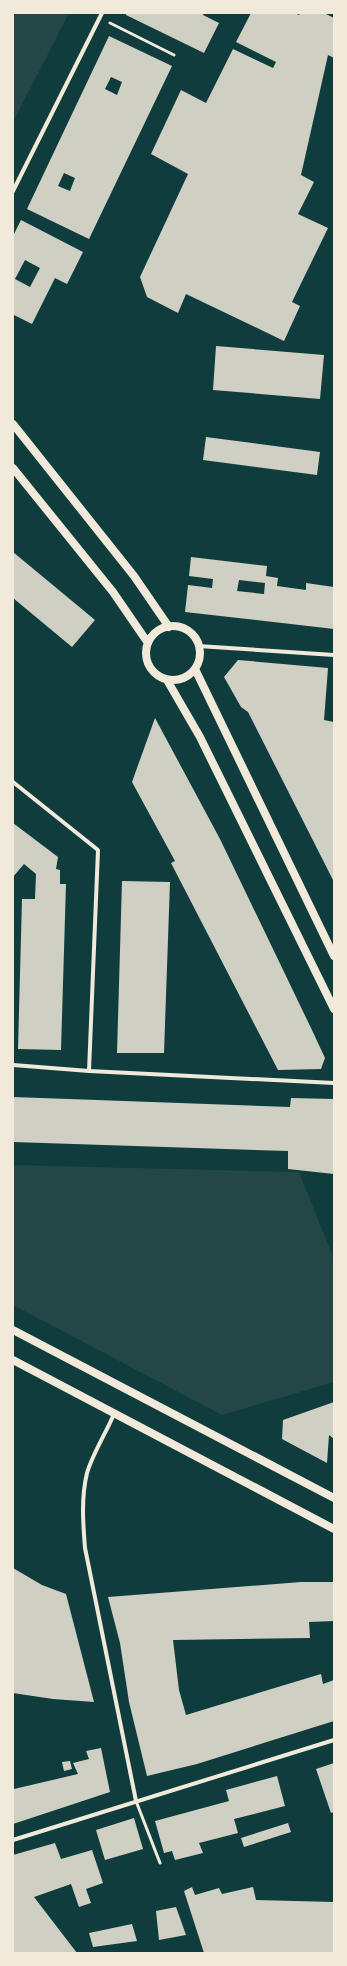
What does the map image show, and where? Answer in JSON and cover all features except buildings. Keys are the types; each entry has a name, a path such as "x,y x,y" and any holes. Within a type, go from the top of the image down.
{"main road":[{"path":"13,424 134,576 169,626"},
{"path":"13,468 113,592 148,643"},
{"path":"169,626 176,627 190,633 198,646 198,662 195,668 183,678 167,680 160,677 149,666 146,651 148,643 153,635 169,626"},
{"path":"195,668 334,956"},
{"path":"167,680 200,737 334,1009"},
{"path":"13,1330 334,1498"},
{"path":"13,1360 334,1529"}],"street":[{"path":"13,192 102,13"},
{"path":"198,646 334,655"},
{"path":"13,782 98,850 88,1071"},
{"path":"13,1065 88,1071 334,1083"},
{"path":"114,1414 88,1472 84,1492 83,1519 85,1548 136,1801"},
{"path":"13,1840 334,1740"}],"lane":[{"path":"110,23 174,55"},
{"path":"136,1801 160,1863"}],"shaded area":[{"path":"13,13 69,13 13,122"},
{"path":"13,1165 299,1172 334,1259 334,1382 222,1415 13,1305"}]}
